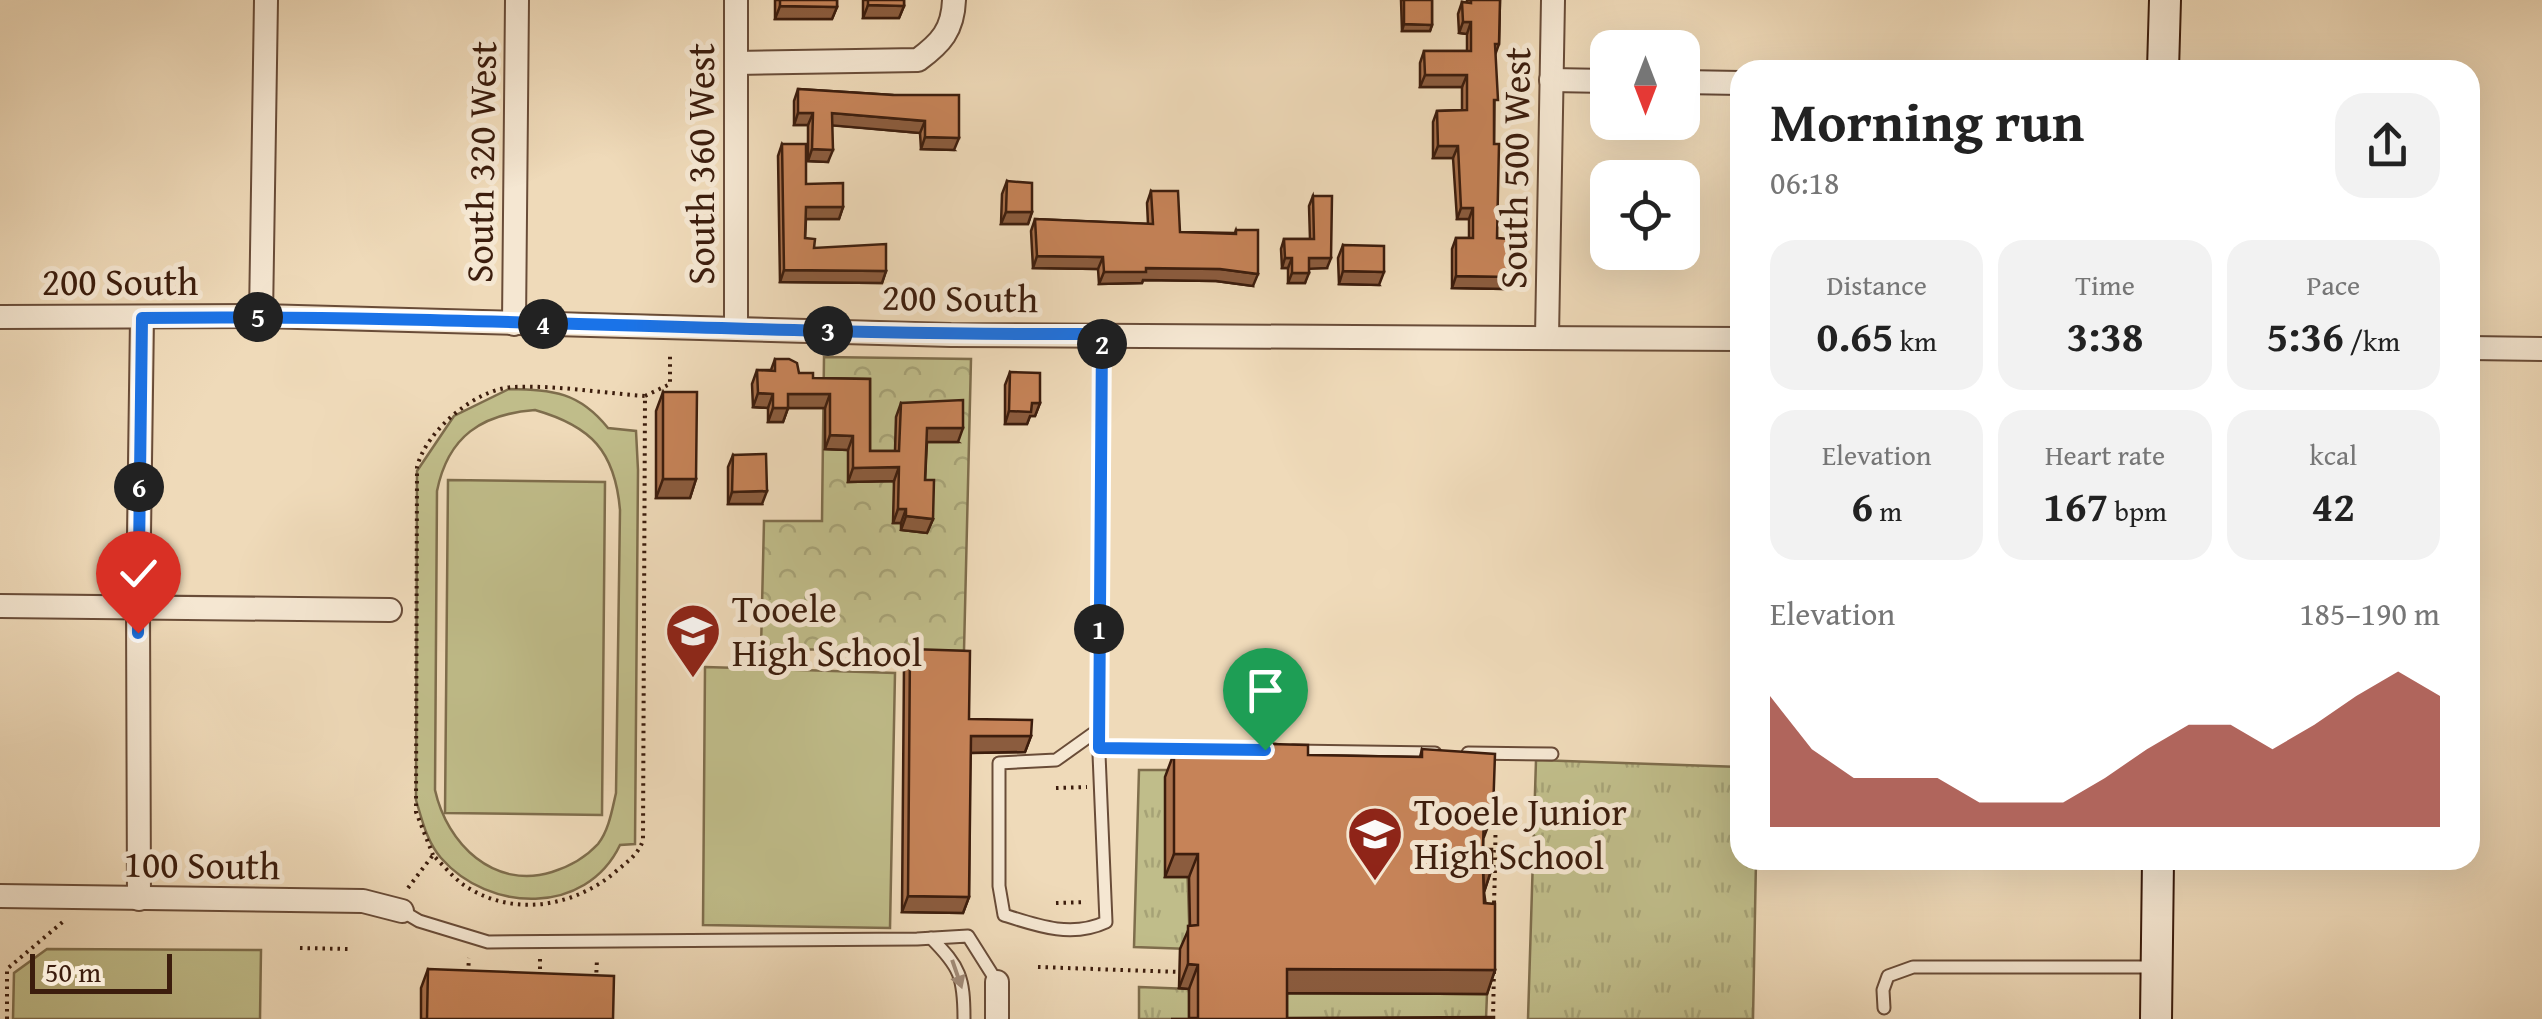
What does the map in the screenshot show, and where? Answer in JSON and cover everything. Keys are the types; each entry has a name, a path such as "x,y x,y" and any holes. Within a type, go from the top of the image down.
{"street":[{"path":"261,316 266,0"},
{"name":"South 320 West","path":"514,324 517,0"},
{"name":"South 360 West","path":"736,0 736,328"},
{"path":"736,62 918,60 942,42 954,12 954,0"},
{"name":"South 500 West","path":"1547,337 1553,0"},
{"path":"2164,60 2165,0"},
{"path":"1550,80 1590,81"},
{"path":"1700,82 1730,83"},
{"name":"200 South","path":"0,317 261,316 951,335 1730,339"},
{"path":"139,900 142,318"},
{"path":"2480,348 2542,349"},
{"path":"0,606 390,610"},
{"path":"2156,1019 2158,870"},
{"name":"100 South","path":"0,896 363,901 402,911"},
{"path":"997,982 997,1019"}],"lane":[{"path":"1098,730 1056,760 999,763 999,886 1004,914 1038,927 1086,932 1106,922 1098,730 1102,334"},
{"path":"1099,748 1552,754"},
{"path":"402,911 419,921 488,942 968,936 997,982"},
{"path":"931,938 957,963 964,1019"},
{"path":"1884,1008 1883,990 1888,976 1913,966 2157,967"}],"path":[{"path":"645,396 643,840 639,851 584,894 522,906 484,896 459,882 433,855 416,812 420,455 452,414 509,387 645,396 670,384 670,352"},
{"path":"1056,788 1087,788"},
{"path":"1486,792 1496,793 1494,915"},
{"path":"1484,834 1495,835"},
{"path":"408,888 433,855"},
{"path":"1479,868 1495,869"},
{"path":"1056,902 1086,902"},
{"path":"7,1019 8,969 66,920"},
{"path":"300,948 348,949"},
{"path":"468,958 468,974"},
{"path":"540,959 540,976"},
{"path":"596,959 596,982"},
{"path":"1493,1019 1494,959"},
{"path":"1038,968 1179,972"}],"green space":[{"path":"824,357 971,359 964,651 761,649 764,521 822,521"},
{"path":"509,389 539,390 576,400 608,428 636,431 635,844 620,845 605,868 584,885 561,895 536,899 510,897 461,876 432,845 416,800 417,471 454,416","holes":["535,410 555,416 597,444 617,489 620,510 616,793 607,826 593,849 564,867 531,876 511,874 476,858 450,828 435,790 437,491 450,456 470,431 516,412"]},
{"path":"448,480 605,482 602,815 445,813"},
{"path":"705,667 895,673 890,928 703,925"},
{"path":"1536,760 1730,767 1730,870 1756,870 1753,1019 1528,1019"},
{"path":"1139,770 1184,770 1190,949 1134,947"},
{"path":"47,949 261,950 260,1019 13,1019 14,973"},
{"path":"1139,987 1189,989 1189,1019 1139,1019"},
{"path":"1279,993 1487,994 1486,1019 1278,1019"}],"building":[{"path":"780,0 837,0 837,7 780,6"},
{"path":"868,0 904,0 904,6 868,5"},
{"path":"1404,0 1432,0 1432,25 1404,24"},
{"path":"1500,0 1499,44 1495,44 1498,100 1494,100 1494,144 1499,144 1497,238 1510,239 1510,277 1456,276 1456,238 1473,238 1473,208 1461,208 1458,146 1438,146 1437,111 1467,110 1467,75 1425,75 1424,51 1471,51 1471,22 1463,22 1462,2"},
{"path":"798,89 959,95 959,138 925,137 925,121 832,113 833,150 812,149 813,113 798,113"},
{"path":"782,144 806,144 806,184 843,183 843,207 806,207 805,238 815,239 814,248 886,244 886,271 784,270"},
{"path":"1007,181 1032,183 1032,212 1006,212"},
{"path":"1151,191 1178,191 1180,232 1236,234 1236,230 1258,230 1258,274 1146,268 1146,272 1104,272 1103,257 1037,256 1035,219 1153,224"},
{"path":"1313,196 1332,196 1331,258 1309,258 1309,273 1292,273 1292,258 1285,258 1284,239 1314,239"},
{"path":"1343,245 1384,246 1384,272 1343,271"},
{"path":"775,359 797,363 799,373 813,373 813,378 870,379 870,451 899,451 901,403 963,400 963,428 927,428 925,480 934,480 933,519 906,516 906,509 898,509 899,467 853,468 853,436 830,435 830,394 788,394 788,408 773,408 773,394 758,393 757,370 775,371"},
{"path":"1010,372 1040,373 1040,403 1032,403 1031,412 1009,411"},
{"path":"663,392 697,392 696,479 663,479"},
{"path":"766,454 767,491 732,492 733,455"},
{"path":"910,649 970,651 969,719 1032,720 1031,736 971,736 969,897 908,896"},
{"path":"1265,744 1308,745 1308,755 1422,757 1422,749 1495,754 1493,813 1484,813 1483,849 1492,849 1492,868 1483,868 1484,903 1495,904 1495,970 1287,969 1287,1018 1494,1019 1198,1019 1198,965 1188,964 1188,926 1198,925 1198,854 1174,854 1174,753 1193,751 1192,746 1232,748 1232,753 1264,753"},
{"path":"428,969 614,976 613,1019 427,1019"}],"place":[{"name":"Tooele High School","path":"693,680"},
{"name":"Tooele Junior High School","path":"1375,883"}],"route":[{"path":"138,633 142,318 261,316 951,335 1102,334 1099,748 1265,750"}]}
